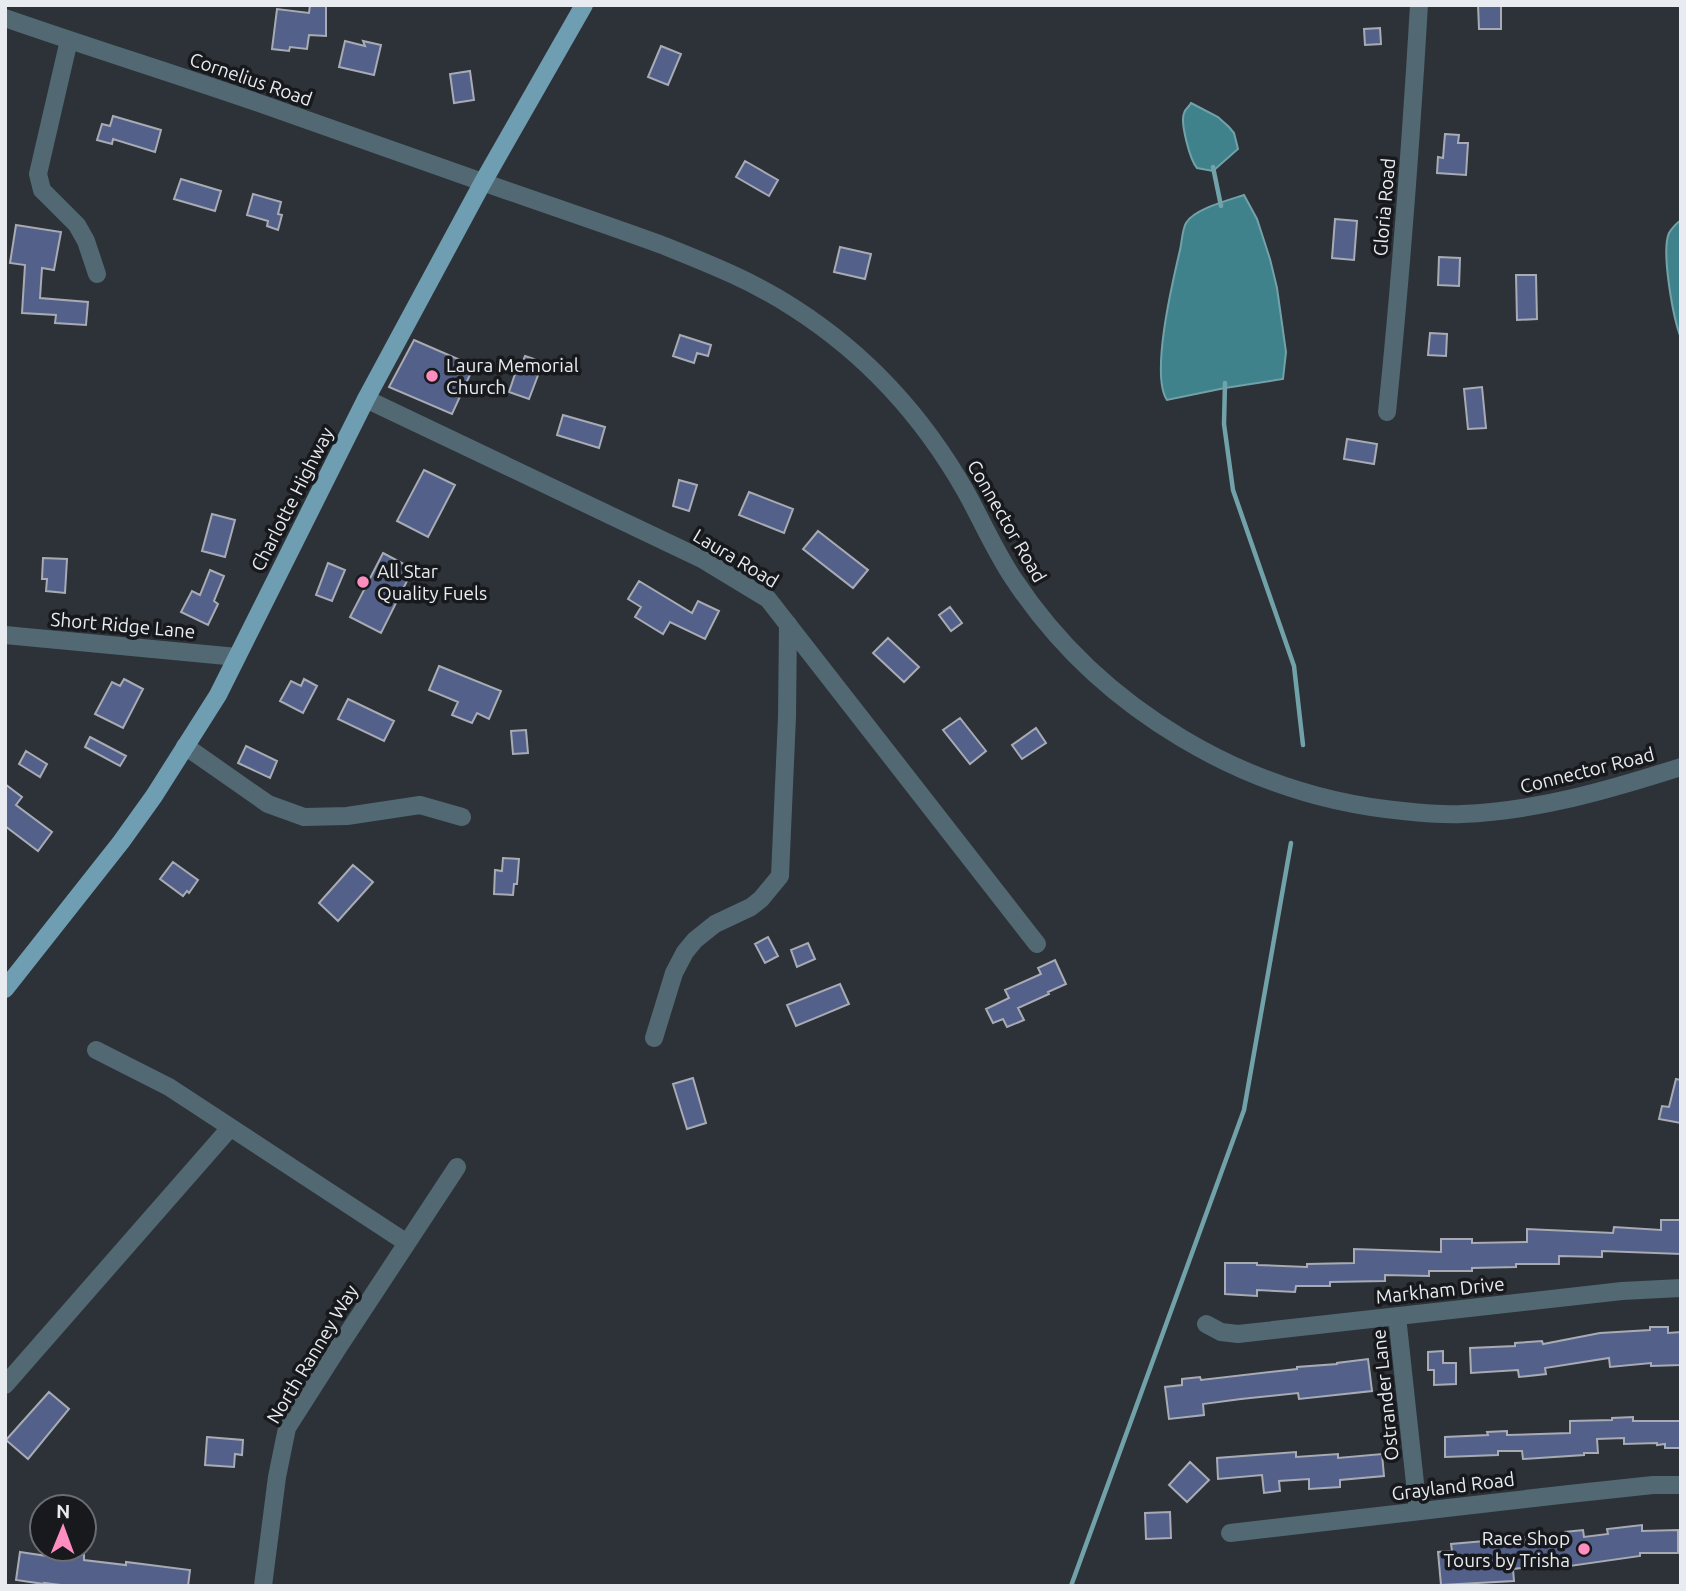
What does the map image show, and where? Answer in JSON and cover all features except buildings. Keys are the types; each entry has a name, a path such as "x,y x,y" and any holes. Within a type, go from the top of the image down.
{"main road":[{"name":"Charlotte Highway","path":"5,989 121,842 154,796 218,695 366,399 483,182 584,5"}],"street":[{"name":"Gloria Road","path":"1387,412 1409,167 1419,5"},
{"name":"Cornelius Road","path":"5,18 483,182"},
{"path":"69,40 38,174 42,190 77,225 86,241 97,274"},
{"name":"Connector Road","path":"483,182 696,258 763,289 824,329 895,392 942,452 1012,577 1042,618 1084,664 1126,700 1202,750 1289,788 1331,799 1376,808 1456,814 1545,805 1587,796 1681,767"},
{"name":"Laura Road","path":"366,399 702,559 768,598 1037,944"},
{"path":"654,1038 674,973 685,952 715,924 761,900 780,876 788,624"},
{"name":"Short Ridge Lane","path":"5,635 237,657"},
{"path":"186,746 268,804 304,817 346,816 421,805 462,817"},
{"path":"96,1049 169,1087 407,1243"},
{"path":"5,1385 230,1128"},
{"name":"North Ranney Way","path":"263,1586 277,1477 287,1428 457,1167"},
{"name":"Markham Drive","path":"1206,1324 1221,1332 1238,1334 1622,1291 1681,1289"},
{"name":"Ostrander Lane","path":"1397,1316 1418,1511"},
{"name":"Grayland Road","path":"1230,1533 1653,1485 1681,1485"}],"water":[{"path":"1191,103 1218,117 1234,133 1238,149 1213,171 1197,168 1189,150 1183,118"},
{"path":"1244,195 1257,219 1277,288 1286,352 1283,379 1167,400 1162,388 1161,370 1164,327 1186,223 1204,209"},
{"path":"1681,220 1681,338 1672,301 1666,254 1669,233"}],"waterway":[{"path":"1213,167 1221,206"},
{"path":"1225,383 1224,424 1233,490 1294,666 1303,745"},
{"path":"1071,1586 1244,1110 1291,843"}],"place":[{"name":"Laura Memorial Church","path":"432,376"},
{"name":"All Star Quality Fuels","path":"363,582"},
{"name":"Race Shop Tours by Trisha","path":"1584,1549"}]}
